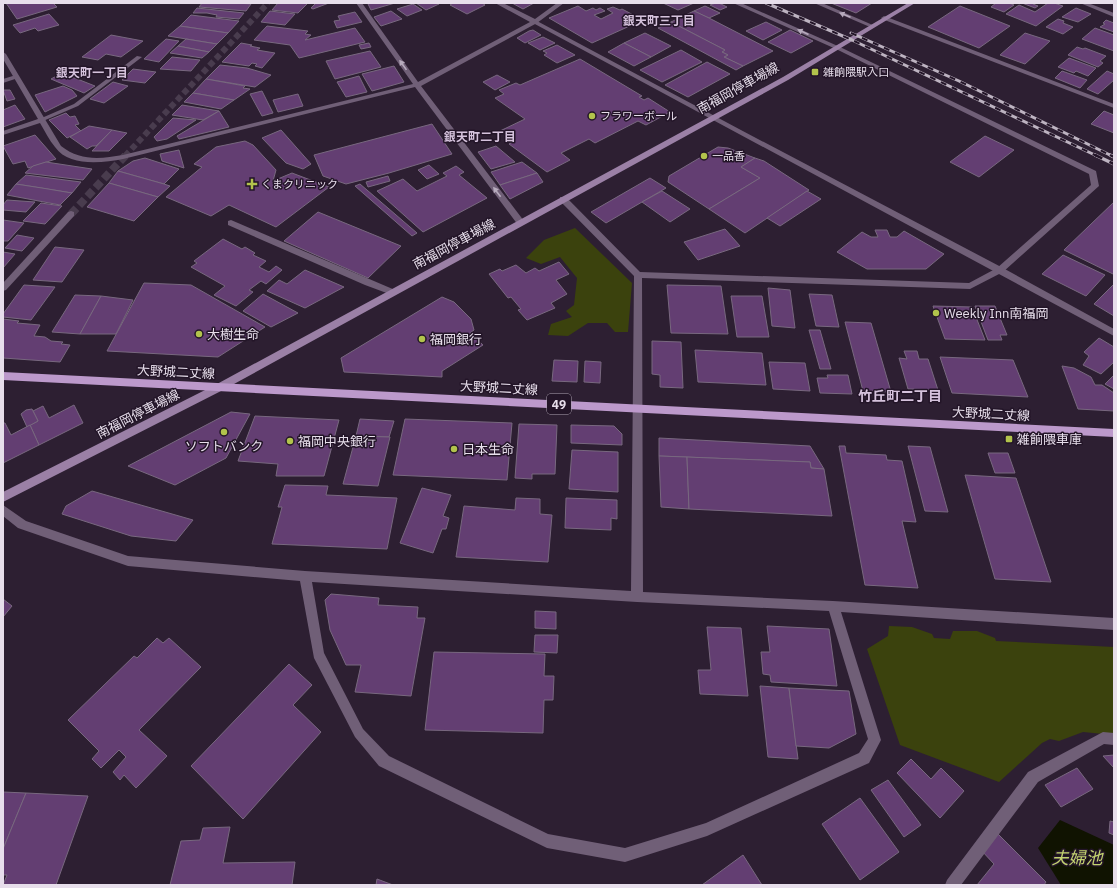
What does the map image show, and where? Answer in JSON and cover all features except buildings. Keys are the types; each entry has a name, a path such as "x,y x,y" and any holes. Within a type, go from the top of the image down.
{"main road":[{"name":"南福岡停車場線","path":"3,497 220,387 838,48 884,18 912,3"},
{"name":"大野城二丈線","path":"3,376 1114,433"}],"street":[{"path":"360,3 417,85 521,223"},
{"path":"498,3 711,118 1000,270 1114,333"},
{"path":"3,54 58,147 68,155 100,161 123,157 417,85 535,22 561,3"},
{"path":"563,199 638,275 970,286 1000,270 1095,186 1093,173 838,48 736,3"},
{"path":"817,3 872,26"},
{"path":"1083,3 1114,15"},
{"path":"884,18 1114,106"},
{"path":"3,133 41,120 76,105 139,57"},
{"path":"3,81 16,77"},
{"path":"3,288 71,214"},
{"path":"231,223 392,292"},
{"path":"636,597 638,275"},
{"path":"3,510 22,525 128,561 305,576 636,597 833,606 1114,624"},
{"path":"305,576 318,654 359,733 384,762 547,841 624,855 707,829 864,758 875,740 833,606"},
{"path":"952,885 1033,777 1103,738 1114,739"}],"green space":[{"path":"575,228 632,283 628,332 615,332 607,323 588,323 568,336 548,335 551,324 572,317 566,311 574,305 577,278 560,257 541,264 526,258 544,240"},
{"path":"889,626 912,627 932,634 934,638 950,639 953,631 977,631 995,638 996,641 1114,647 1114,735 1083,732 1059,741 1050,739 1042,743 999,782 900,745 867,649 888,636"}],"water":[{"name":"夫婦池","path":"1060,820 1114,845 1114,885 1061,885 1038,848"}],"tunnel":[{"path":"125,156 268,3"},
{"path":"71,214 126,155"}],"railway":[{"path":"766,3 852,40 1097,156"},
{"path":"851,33 959,81 1112,156"},
{"path":"1095,155 1114,164"}],"place":[{"name":"雑餉隈駅入口","path":"815,72"},
{"name":"フラワーボール","path":"592,116"},
{"name":"一品香","path":"704,156"},
{"name":"くまクリニック","path":"252,184"},
{"name":"Weekly Inn南福岡","path":"936,313"},
{"name":"大樹生命","path":"199,334"},
{"name":"福岡銀行","path":"422,339"},
{"name":"ソフトバンク","path":"224,432"},
{"name":"雑餉隈車庫","path":"1009,439"},
{"name":"福岡中央銀行","path":"290,441"},
{"name":"日本生命","path":"454,449"}],"district":[{"name":"銀天町三丁目","path":"659,20"},
{"name":"銀天町一丁目","path":"92,72"},
{"name":"銀天町二丁目","path":"480,136"},
{"name":"竹丘町二丁目","path":"900,396"}]}
